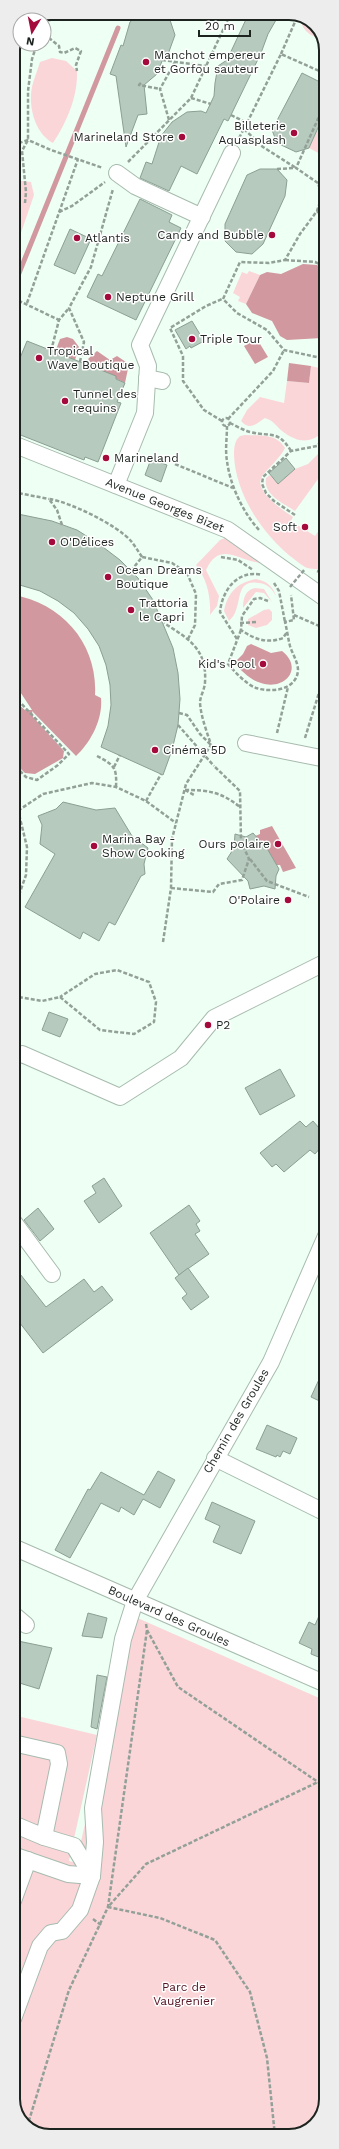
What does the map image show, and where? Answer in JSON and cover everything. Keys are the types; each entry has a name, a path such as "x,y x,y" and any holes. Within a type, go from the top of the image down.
{"street":[{"path":"116,485 145,413 155,380 140,345 232,154"},
{"path":"118,173 135,186 202,217"},
{"name":"Avenue Georges Bizet","path":"20,447 228,530 319,594"},
{"path":"246,744 319,757"},
{"path":"20,1055 22,1054 120,1097 181,1058 214,1018 319,966"},
{"path":"20,1231 52,1274"},
{"name":"Chemin des Groules","path":"20,2000 40,1946 51,1933 62,1931 80,1910 92,1876 95,1842 92,1808 123,1639 215,1458 271,1362 319,1252"},
{"path":"215,1458 319,1510"},
{"name":"Boulevard des Groules","path":"20,1550 319,1681"},
{"path":"20,1620 26,1625"},
{"path":"20,1745 57,1753 59,1764 44,1838"},
{"path":"20,1827 44,1838 74,1846 92,1876"},
{"path":"20,1858 68,1874 92,1876"}],"path":[{"path":"59,212 72,206 118,173 191,98 228,20"},
{"path":"231,115 247,123 295,21"},
{"path":"52,40 59,46 60,52 64,53 75,48 81,51 76,65 78,71"},
{"path":"25,203 26,192 22,151 28,140 28,91 34,52"},
{"path":"281,54 319,71"},
{"path":"162,60 206,66"},
{"path":"169,120 160,89 175,62"},
{"path":"141,82 139,85 160,89"},
{"path":"191,98 211,104"},
{"path":"296,168 319,117"},
{"path":"244,128 263,147 318,183 319,186"},
{"path":"20,143 28,140 51,150 118,173"},
{"path":"27,303 78,159"},
{"path":"277,169 296,168"},
{"path":"50,351 59,320 69,308 91,267 118,173"},
{"path":"285,260 300,234 317,211 319,205"},
{"path":"227,426 222,424 222,421 204,410 183,381 183,356 170,328 206,306 223,299 240,262 269,263 285,260 315,262 319,264"},
{"path":"223,299 237,313 266,330 284,350 319,358"},
{"path":"20,301 27,303 59,320"},
{"path":"69,308 84,342 80,362"},
{"path":"222,421 228,419 272,371 284,350"},
{"path":"228,419 230,423 250,432 270,434 283,439 291,451"},
{"path":"230,423 227,426 227,461 234,488 253,524"},
{"path":"294,515 274,501 266,493 262,484 263,477 291,451 317,446 319,444"},
{"path":"176,464 234,488"},
{"path":"20,493 59,500 98,518 130,540 142,556 172,562 187,573 196,594 195,625 188,638"},
{"path":"49,499 57,510 62,525"},
{"path":"131,571 142,556"},
{"path":"221,557 238,560 266,578"},
{"path":"290,587 305,569"},
{"path":"237,639 220,612 226,590 234,581 245,575 260,575"},
{"path":"273,581 279,591 287,632 298,669 295,679 288,687 274,749"},
{"path":"268,601 260,598 254,600 242,616 241,630 228,664 232,669 255,687 277,690 288,687"},
{"path":"285,622 294,620 292,605"},
{"path":"293,615 319,626"},
{"path":"242,623 258,622"},
{"path":"163,942 171,888 172,839 185,790 211,745 200,702 205,684 205,669 201,653 188,638 164,623"},
{"path":"241,630 257,639 267,641 283,638 287,632"},
{"path":"304,754 305,740 319,693"},
{"path":"20,701 69,754 58,765 37,780 26,777 20,771"},
{"path":"179,714 187,715 200,734 211,745"},
{"path":"178,724 214,766 240,791 241,841 249,859 267,880 309,897"},
{"path":"114,768 120,755"},
{"path":"97,756 112,764 117,773 116,787"},
{"path":"146,802 161,774"},
{"path":"20,809 43,794 92,784 116,787 146,802 176,824"},
{"path":"185,790 194,795"},
{"path":"185,790 216,792 226,796 241,808"},
{"path":"20,819 26,847 26,875 20,892"},
{"path":"171,888 213,892 219,884 242,880 249,859"},
{"path":"20,997 42,1001 60,997 77,984 95,974 117,970 149,982 156,1002 154,1022 134,1034 100,1030 60,997"},
{"path":"141,1604 146,1618 147,1630 178,1688 318,1782"},
{"path":"274,2129 267,2058 250,1992 215,1940 160,1918 108,1907 146,1864 318,1782"}],"green space":[{"path":"301,23 306,25 316,38 307,32"},
{"path":"52,58 66,61 77,71 76,90 71,108 53,143 46,138 37,125 31,99 31,91 40,62"},
{"path":"319,130 319,153 309,148"},
{"path":"20,181 31,182 34,195 20,236"},
{"path":"249,271 260,275 246,304 238,301 240,297 233,293 242,272 247,274"},
{"path":"311,366 319,368 319,435 316,437 310,440 300,440 294,438 282,431 273,422 265,418 253,426 247,426 241,421 247,410 260,397 284,403 287,381 309,383"},
{"path":"240,436 267,436 277,440 285,448 278,459 263,475 260,481 261,487 276,505 293,517 291,521 315,536 319,530 319,570 305,567 290,556 269,536 252,511 245,498 236,470 234,448 235,443"},
{"path":"319,453 319,478 295,511 280,502 271,494 266,484 266,478 270,475 278,484 295,469 308,464"},
{"path":"225,538 261,563 230,554 217,556 211,561 206,570 219,596 217,606 210,615 208,588 200,570 196,565 220,540"},
{"path":"256,579 269,584 276,596 265,584 247,584 241,591 236,611 229,621 224,611 228,599 234,589 244,583"},
{"path":"255,588 264,589 272,602 264,593 256,592 243,608 245,595"},
{"path":"269,609 272,612 272,620 267,625 256,628 248,625 248,619 264,610"},
{"name":"Parc de Vaugrenier","path":"133,1616 319,1698 319,2103 312,2119 302,2126 293,2129 48,2129 38,2127 30,2122 23,2112 20,2103 20,1717 97,1735 69,1861 76,1863"}],"shaded area":[{"path":"303,264 319,266 319,338 287,340 280,336 272,321 252,313 246,304 260,275 267,272 281,274"},
{"path":"67,337 73,339 79,347 75,360 55,352 60,339"},
{"path":"257,339 268,357 255,364 244,346"},
{"path":"97,351 110,360 117,356 129,364 125,383 95,368 88,359"},
{"path":"289,363 311,366 309,383 287,381"},
{"path":"20,597 47,607 62,617 74,629 84,643 90,659 94,677 95,695 101,698 100,714 95,730 87,744 76,756 32,711 33,717 64,751 63,758 35,774 25,773 20,768 20,706 25,710 32,710 20,692"},
{"name":"Kid's Pool","path":"251,644 271,653 282,651 291,664 289,676 278,684 270,685 257,682 246,675 234,663 243,654 247,646"},
{"path":"272,826 296,868 283,872 280,865 273,865 253,837 260,834 260,830"}],"building":[{"path":"132,20 170,20 175,35 167,57 164,56 157,74 144,85 147,114 138,115 126,147 116,76 110,74 121,45 123,46 130,22"},
{"path":"246,20 276,20 268,34 261,53 228,121 224,119 197,174 181,166 169,191 140,178 146,162 152,164 161,136 172,122 187,112 201,111 206,113 214,96 218,66 227,60"},
{"path":"302,73 319,82 319,126 309,148 296,152 277,143 272,130"},
{"path":"260,169 277,169 287,180 285,196 263,244 252,254 236,252 225,241 225,224 247,175"},
{"path":"140,199 172,215 169,222 181,228 136,320 87,297 98,274 102,276"},
{"path":"70,229 91,239 75,274 54,265"},
{"path":"192,321 204,341 186,349 175,330"},
{"name":"Tunnel des requins","path":"27,341 116,376 116,379 125,383 117,402 121,403 98,462 85,457 84,460 20,435 20,358"},
{"path":"286,458 295,469 278,484 269,473"},
{"path":"151,459 167,465 161,482 145,475"},
{"path":"20,514 52,521 77,530 99,544 120,560 138,578 153,600 173,648 178,673 180,699 178,725 172,750 163,775 101,747 108,726 111,705 110,685 106,665 99,646 88,629 74,613 58,601 40,591 20,585"},
{"path":"63,802 96,810 115,808 132,836 148,848 144,864 145,874 141,876 115,925 109,922 99,941 83,932 80,939 25,907 55,854 40,844 42,825 38,816 56,809"},
{"path":"253,833 268,850 279,869 276,876 275,889 264,886 250,889 248,881 227,859 234,848 235,834 246,837"},
{"path":"49,1012 68,1019 60,1037 42,1030"},
{"path":"280,1069 295,1096 260,1115 245,1088"},
{"path":"300,1121 306,1127 313,1121 319,1128 319,1149 315,1154 310,1150 284,1172 276,1164 272,1167 260,1153"},
{"path":"104,1178 122,1206 99,1223 84,1201 96,1193 92,1186"},
{"path":"189,1205 200,1221 196,1224 200,1231 195,1234 209,1254 179,1275 150,1233"},
{"path":"38,1208 54,1229 40,1241 24,1220"},
{"path":"188,1268 209,1297 191,1310 182,1298 187,1294 175,1278"},
{"path":"20,1274 46,1307 84,1279 94,1292 102,1286 113,1300 43,1353 20,1323"},
{"path":"319,1379 319,1401 311,1397"},
{"path":"267,1425 297,1438 290,1454 283,1451 280,1457 277,1455 276,1457 256,1449"},
{"path":"158,1471 175,1480 160,1508 143,1499 134,1515 121,1507 119,1512 101,1503 70,1558 55,1550 88,1489 90,1490 101,1472 144,1495"},
{"path":"212,1502 255,1521 241,1554 213,1542 220,1526 205,1519"},
{"path":"88,1613 107,1618 102,1638 82,1636"},
{"path":"319,1616 319,1657 311,1654 312,1649 299,1643 309,1622 315,1625"},
{"path":"20,1641 52,1648 39,1689 20,1683"},
{"path":"97,1675 107,1677 97,1729 91,1727"}],"waterway":[{"path":"20,271 118,28"}],"place":[{"name":"Manchot empereur et Gorfou sauteur","path":"146,62"},
{"name":"Billeterie Aquasplash","path":"294,133"},
{"name":"Marineland Store","path":"182,137"},
{"name":"Candy and Bubble","path":"272,235"},
{"name":"Atlantis","path":"77,238"},
{"name":"Neptune Grill","path":"108,297"},
{"name":"Triple Tour","path":"192,339"},
{"name":"Tropical Wave Boutique","path":"39,358"},
{"name":"Tunnel des requins","path":"65,401"},
{"name":"Marineland","path":"106,458"},
{"name":"Soft","path":"305,527"},
{"name":"O'Délices","path":"52,542"},
{"name":"Ocean Dreams Boutique","path":"108,577"},
{"name":"Trattoria le Capri","path":"131,610"},
{"name":"Kid's Pool","path":"263,664"},
{"name":"Cinéma 5D","path":"155,750"},
{"name":"Ours polaire","path":"278,844"},
{"name":"Marina Bay - Show Cooking","path":"94,846"},
{"name":"O'Polaire","path":"288,900"},
{"name":"P2","path":"208,1025"}]}
